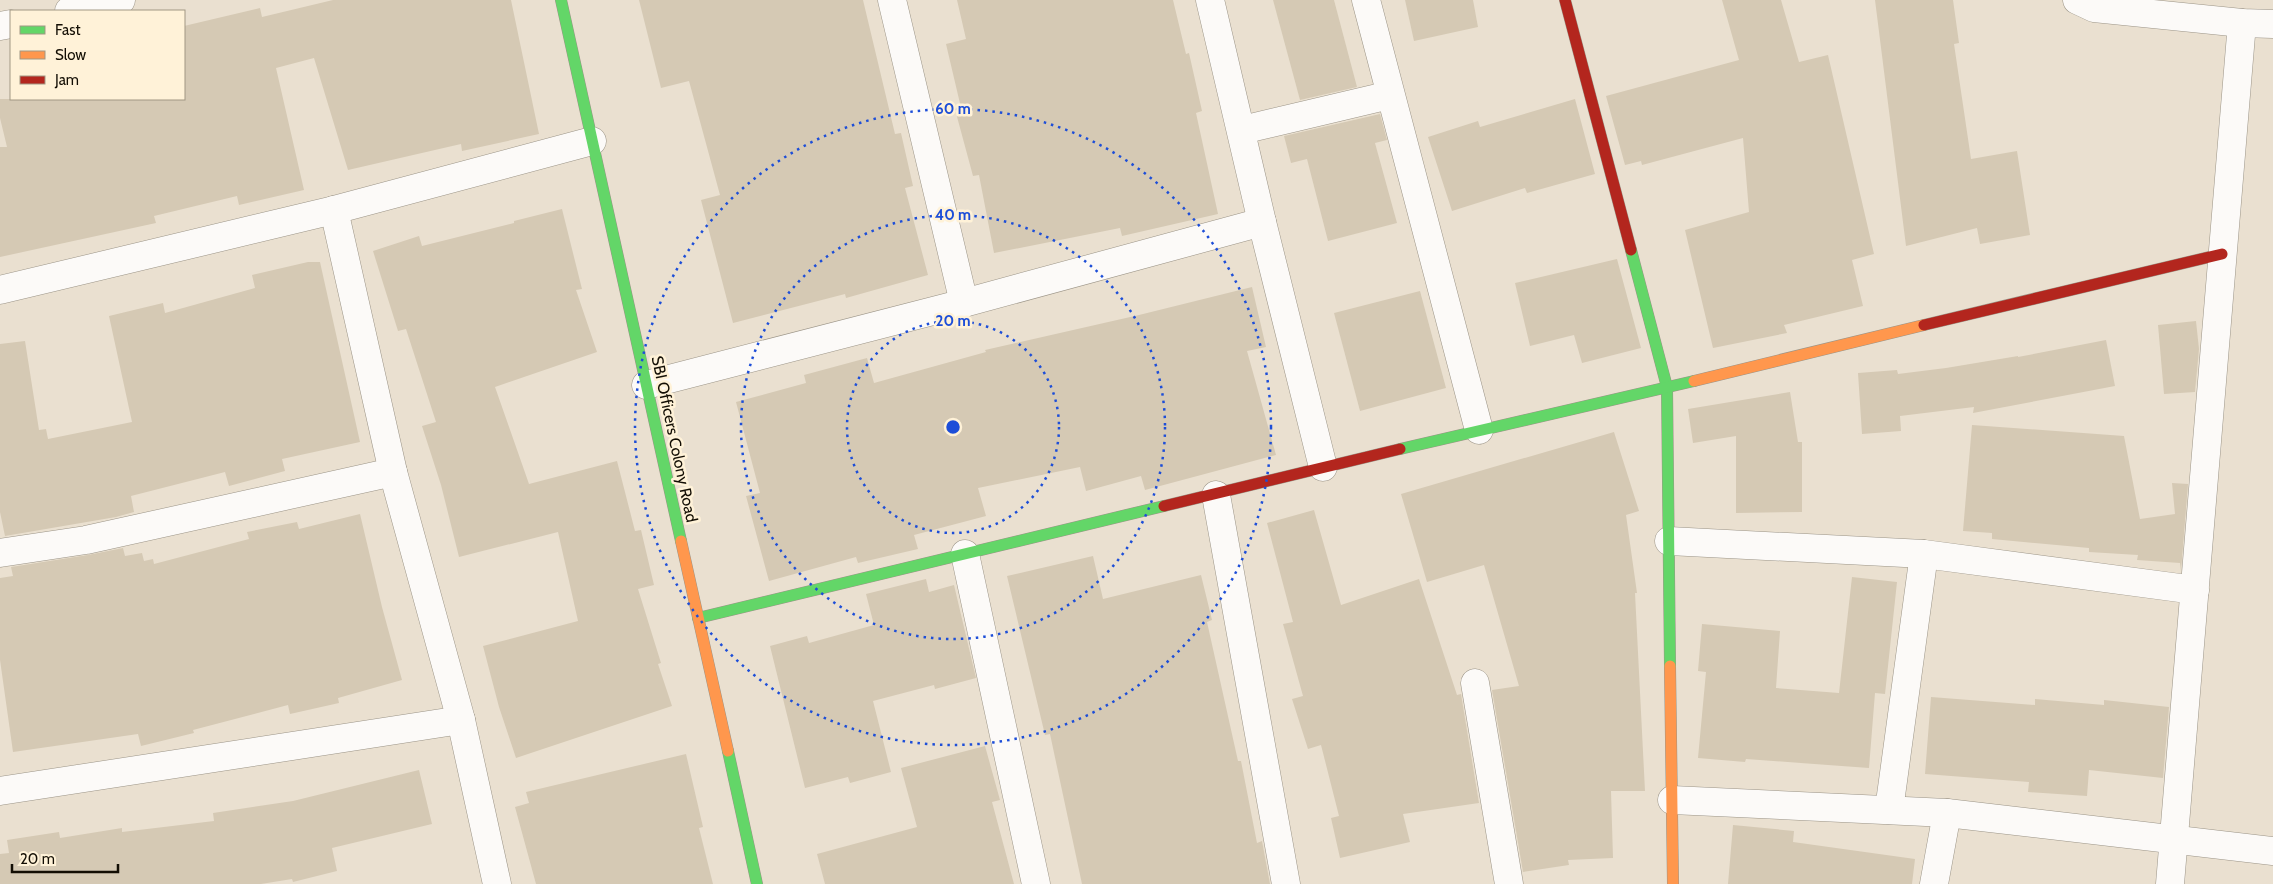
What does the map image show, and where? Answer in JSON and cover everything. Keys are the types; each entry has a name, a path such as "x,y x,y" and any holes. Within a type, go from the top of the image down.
{"street":[{"path":"74,10 121,0"},
{"name":"SBI Officers Colony Road","path":"561,0 757,884"},
{"path":"892,0 964,303"},
{"path":"1210,0 1242,130 1262,222 1324,468"},
{"path":"1366,0 1479,430"},
{"path":"1565,0 1667,388 1673,884"},
{"path":"2077,0 2094,8 2242,23 2273,24"},
{"path":"2170,884 2242,23"},
{"path":"1242,130 1390,95"},
{"path":"0,290 334,210 592,141"},
{"path":"334,210 393,472 461,720 497,884"},
{"path":"646,385 964,303 1262,222"},
{"path":"698,618 2222,254"},
{"path":"0,553 86,540 393,472"},
{"path":"1216,495 1286,884"},
{"path":"1669,541 1924,554 2194,590"},
{"path":"964,554 1036,884"},
{"path":"1889,810 1924,554"},
{"path":"1475,683 1509,884"},
{"path":"0,790 461,720"},
{"path":"1672,800 1947,813 2273,852"},
{"path":"1934,884 1947,813"}],"building":[{"path":"333,0 511,0 539,134 462,151 461,144 348,170 314,58 276,68 304,190 239,205 237,196 154,216 156,223 0,257 0,147 7,147 0,118 0,99 185,100 185,26 260,8 262,17"},
{"path":"639,0 863,0 895,134 901,133 913,186 905,188 928,275 846,298 845,294 733,323 701,200 720,195 689,81 661,88"},
{"path":"957,0 1173,0 1186,54 1189,53 1202,111 1196,113 1218,214 1122,236 1120,228 994,253 979,175 973,176 956,113 962,112 946,44 966,39"},
{"path":"1273,0 1334,0 1357,87 1300,100"},
{"path":"1405,0 1473,0 1478,27 1414,41"},
{"path":"1722,0 1781,0 1799,62 1828,55 1874,254 1852,260 1863,306 1784,325 1787,333 1713,348 1685,230 1749,212 1743,138 1642,165 1641,161 1625,165 1606,96 1739,60"},
{"path":"1875,0 1953,0 1959,43 1954,44 1971,159 2017,151 2030,235 1980,244 1977,228 1906,246"},
{"path":"1575,99 1595,174 1527,193 1525,188 1452,211 1428,137 1478,121 1480,127"},
{"path":"1380,114 1387,140 1375,143 1397,223 1328,241 1307,159 1291,163 1284,136"},
{"path":"562,209 582,289 576,290 597,352 495,387 529,484 617,461 635,531 641,530 654,585 638,589 661,663 658,664 672,706 516,758 499,707 483,646 578,621 558,532 459,557 441,485 422,426 436,422 406,329 398,331 373,251 419,236 422,246"},
{"path":"1617,259 1641,348 1582,363 1574,335 1530,346 1515,283"},
{"path":"308,262 320,262 360,442 282,459 285,471 229,486 225,472 131,496 134,512 116,517 5,536 0,512 0,344 25,341 39,430 46,429 48,439 132,422 109,316 163,303 165,313 255,288 252,275"},
{"path":"1252,287 1266,347 1247,351 1276,455 1145,490 1141,476 1086,491 1080,467 978,488 986,516 914,535 918,549 858,563 856,557 769,581 746,496 760,493 736,402 806,383 804,375 867,358 874,383 986,352 985,350"},
{"path":"1420,291 1446,388 1360,411 1334,313"},
{"path":"2196,321 2199,349 2195,392 2164,394 2158,325"},
{"path":"2106,340 2115,386 1973,413 1974,407 1900,416 1901,431 1862,434 1858,373 1897,370 1898,374 1946,368 2018,357"},
{"path":"1790,392 1798,442 1802,442 1802,512 1736,513 1736,436 1693,443 1688,409"},
{"path":"1972,425 2124,436 2140,519 2175,514 2172,483 2188,484 2181,571 2180,563 2137,560 2138,555 2089,552 2089,548 1992,539 1992,533 1963,531"},
{"path":"1614,432 1639,511 1626,515 1637,593 1635,593 1645,791 1611,791 1613,858 1568,860 1569,865 1523,872 1492,690 1519,686 1484,565 1427,582 1401,494"},
{"path":"1314,510 1341,605 1419,579 1457,695 1461,694 1479,803 1403,814 1410,842 1340,858 1331,818 1339,816 1321,745 1308,749 1292,699 1303,696 1283,624 1293,622 1267,523"},
{"path":"360,514 402,680 338,698 339,703 290,714 288,705 193,730 194,733 141,746 138,734 13,752 0,660 0,578 13,576 11,567 123,548 125,556 142,553 144,561 153,559 154,564 249,539 247,532 297,522 299,529"},
{"path":"1093,556 1103,599 1201,575 1212,620 1207,622 1238,761 1241,761 1257,843 1262,841 1270,884 1082,884 1050,734 1045,735 1007,576"},
{"path":"1852,577 1897,582 1885,694 1875,693 1869,768 1746,759 1745,762 1698,758 1706,672 1698,671 1702,624 1780,631 1776,688 1839,693"},
{"path":"926,579 929,592 954,585 976,678 935,689 934,685 873,701 891,772 850,783 848,777 805,788 770,646 807,636 809,643 874,625 866,594"},
{"path":"1931,697 2035,705 2035,699 2104,705 2104,700 2169,707 2163,778 2089,770 2087,796 2028,792 2029,782 1925,774"},
{"path":"985,746 1000,800 992,802 1014,884 825,884 817,854 917,827 901,768"},
{"path":"686,754 703,827 699,828 713,884 536,884 515,807 529,803 526,792"},
{"path":"419,770 432,824 332,848 337,871 293,882 292,879 261,884 0,884 0,854 9,853 7,840 59,832 60,838 122,828 122,832 214,821 213,813 293,801"},
{"path":"1733,825 1794,831 1793,842 1915,859 1912,884 1728,884"}],"traffic: fast":[{"path":"561,0 681,541"},
{"path":"1631,250 1667,387 1670,666"},
{"path":"1400,449 1694,381"},
{"path":"698,618 1164,506"},
{"path":"728,751 757,884"}],"traffic: slow":[{"path":"1694,381 1924,325"},
{"path":"681,541 728,751"},
{"path":"1670,666 1673,884"}],"traffic: jam":[{"path":"1565,0 1631,250"},
{"path":"1924,325 2222,254"},
{"path":"1164,506 1400,449"}]}
